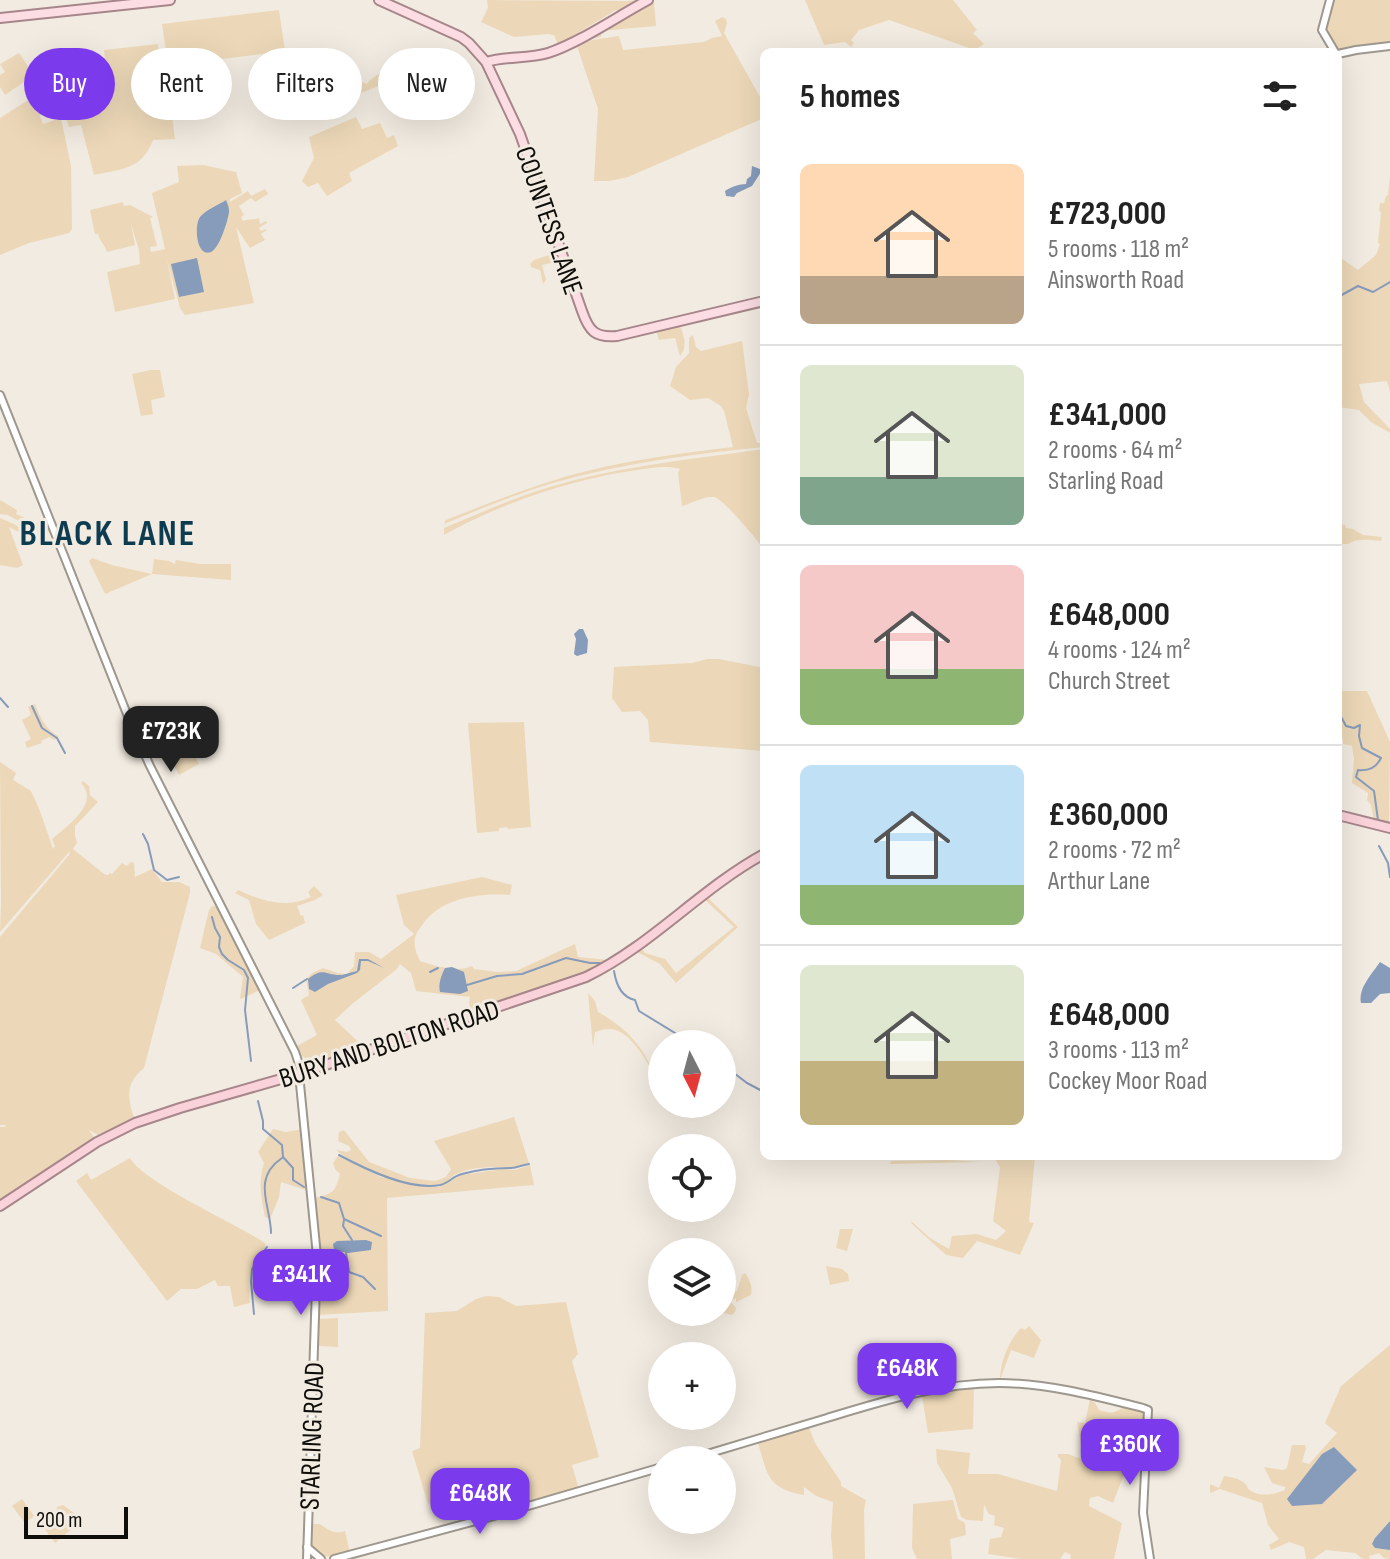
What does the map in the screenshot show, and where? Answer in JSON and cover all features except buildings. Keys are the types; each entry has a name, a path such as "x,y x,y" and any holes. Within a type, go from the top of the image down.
{"highway":[{"path":"1342,816 1390,828"},
{"name":"BURY AND BOLTON ROAD","path":"0,1206 97,1142 126,1127 300,1073 586,977 641,944 726,878 760,857"}],"main road":[{"path":"2,18 170,0"},
{"path":"379,0 461,37 486,62 553,51 648,0"},
{"path":"1330,0 1322,30 1334,48"},
{"path":"1342,52 1390,46"},
{"name":"COUNTESS LANE","path":"486,62 520,134 582,311 588,326 595,333 606,337 617,336 760,302"},
{"name":"STARLING ROAD","path":"0,395 127,714 295,1052 300,1073 317,1256 307,1559"},
{"path":"734,1446 861,1408 947,1387 1000,1383 1108,1399 1148,1410 1143,1513 1150,1559"},
{"path":"334,1559 648,1472"},
{"path":"307,1547 321,1559"}],"shaded area":[{"path":"487,0 638,0 558,45 554,35 514,37 481,22 488,8"},
{"path":"805,0 953,0 977,30 973,33 984,44 969,48 889,20 859,30 851,40 854,43 851,47 845,42 824,45"},
{"path":"1332,0 1390,0 1390,43 1342,51 1342,48 1336,48 1329,39 1327,22"},
{"path":"654,1 656,26 601,31 601,37 591,39 590,37"},
{"path":"279,10 285,48 248,48 248,56 232,58 232,48 166,48 162,24"},
{"path":"722,17 726,19 724,33 760,97 760,120 628,177 594,181 598,109 577,46 619,36 623,50 704,42 722,36 715,21"},
{"path":"158,44 158,48 131,48 131,120 173,120 175,139 153,140 137,163 94,175 81,125 69,127 67,120 115,120 115,49"},
{"path":"19,53 24,60 24,82 5,95 0,87 0,75 5,72 0,64"},
{"path":"378,74 378,86 362,93 362,82 367,84"},
{"path":"24,103 24,120 42,120 43,124 61,120 71,166 72,229 69,233 29,243 0,255 0,118"},
{"path":"349,120 358,120 362,129 380,123 387,138 394,135 398,146 349,173 352,181 327,196 318,183 308,187 302,181 314,158 309,137"},
{"path":"203,165 236,172 242,193 230,202 248,191 251,196 265,189 268,194 255,202 251,198 239,206 244,215 241,217 243,221 259,218 260,224 266,221 259,228 261,231 267,230 261,234 265,240 250,248 236,227 254,303 185,315 180,308 167,260 175,299 115,312 107,272 140,264 139,250 131,224 135,245 107,252 98,234 95,234 90,210 123,202 124,206 130,205 153,217 150,218 157,246 150,247 151,252 165,249 152,193 179,182 177,166"},
{"path":"1390,176 1390,392 1387,381 1359,384 1364,402 1390,429 1390,433 1371,422 1359,410 1342,408 1342,259 1358,270 1376,255 1380,244 1380,203 1384,203"},
{"path":"555,253 558,261 542,265 546,280 543,284 540,270 530,264"},
{"path":"678,325 685,342 680,356 675,338 659,340 656,330"},
{"path":"693,335 696,347 701,351 742,341 749,394 746,408 760,447 658,460 579,476 525,492 444,524 446,520 481,506 569,476 641,460 733,447 721,406 708,398 690,400 670,386 676,367 689,353 689,338"},
{"path":"160,370 165,397 151,400 153,414 141,416 132,374"},
{"path":"760,450 760,544 732,512 714,497 682,506 680,469 669,467 612,474 562,486 513,503 444,535 444,528 539,490 605,473"},
{"path":"0,500 17,510 16,514 37,523 48,523 48,534 44,535 8,515 0,514"},
{"path":"0,518 16,525 35,540 9,527 23,565 17,568 0,565"},
{"path":"1342,525 1363,535 1382,537 1381,541 1359,540 1342,544"},
{"path":"35,540 52,541 60,549 41,543"},
{"path":"92,558 152,574 105,594 89,561"},
{"path":"154,559 175,564 176,560 231,564 231,580 152,574"},
{"path":"719,659 760,667 760,751 650,742 648,720 640,711 622,712 612,698 614,667"},
{"path":"1342,691 1367,691 1390,742 1389,824 1374,821 1367,800 1368,793 1352,783 1352,746 1343,744"},
{"path":"35,704 44,723 59,737 55,740 49,737 27,748 25,742 31,739 22,720 31,715 28,707"},
{"path":"524,722 531,827 507,827 477,833 468,723"},
{"path":"189,745 199,764 179,775 169,756"},
{"path":"0,762 16,773 13,780 31,791 53,849 52,839 73,821 84,806 87,798 81,783 83,781 89,786 90,795 98,802 75,826 77,843 73,849 104,874 112,874 122,863 127,866 131,862 134,863 135,877 152,869 162,882 179,882 190,887 190,893 144,1068 133,1080 129,1092 135,1120 103,1135 89,1130 94,1137 90,1139 92,1142 0,1202 0,1127 6,1127 0,1125 0,937 70,851 0,932"},
{"path":"482,877 512,885 510,895 465,898 434,912 416,935 415,948 420,961 454,969 472,966 474,969 498,972 516,971 575,944 578,957 608,960 585,974 472,1012 470,997 416,991 411,973 400,964 335,1020 365,1048 318,1065 300,1055 295,1047 317,1035 301,1000 309,995 306,979 312,973 323,968 347,974 354,966 355,952 369,952 381,959 414,934 404,925 396,895"},
{"path":"314,886 323,895 297,906 305,923 269,940 256,924 249,900 235,893 238,890 265,900 292,903 311,897 308,892"},
{"path":"707,897 738,927 676,983 660,964 637,952 642,949 645,953 665,959 676,973 734,927 704,899"},
{"path":"212,906 217,907 260,990 241,999 243,977 216,954 200,948"},
{"path":"588,993 595,1001 598,1012 638,1045 648,1064 635,1045 616,1030 595,1032 593,1047"},
{"path":"514,1117 529,1163 469,1170 441,1184 401,1181 357,1164 336,1150 351,1150 338,1141 339,1132 344,1130 369,1162 410,1178 435,1181 446,1177 451,1169 434,1141"},
{"path":"273,1129 286,1132 303,1129 309,1191 281,1182 270,1219 265,1217 262,1203 264,1163 258,1152"},
{"path":"338,1156 381,1177 439,1187 461,1175 515,1170 530,1165 534,1185 387,1198 388,1311 318,1315 321,1258 315,1198 335,1188 340,1174 333,1163"},
{"path":"130,1158 171,1191 265,1243 266,1247 250,1279 250,1303 234,1307 230,1286 218,1286 215,1280 197,1289 181,1289 167,1301 76,1181 87,1173 91,1180"},
{"path":"949,1160 980,1162 890,1164 891,1161"},
{"path":"1035,1160 1029,1222 1034,1223 1020,1255 977,1241 963,1258 946,1255 911,1221 930,1238 949,1249 952,1236 977,1234 996,1240 1006,1231 993,1221 1000,1167 996,1161"},
{"path":"840,1229 853,1229 847,1251 836,1248"},
{"path":"826,1266 842,1269 848,1274 849,1281 830,1285"},
{"path":"745,1273 751,1284 751,1295 736,1302 736,1291"},
{"path":"486,1296 499,1297 516,1306 566,1302 578,1354 572,1361 599,1457 572,1465 579,1489 492,1515 484,1489 428,1504 412,1451 420,1448 425,1313 457,1311"},
{"path":"338,1318 338,1347 318,1346 319,1319"},
{"path":"1029,1326 1041,1340 1034,1358 1011,1350 1000,1380 1009,1345 1021,1328 1025,1330"},
{"path":"1390,1345 1390,1521 1375,1538 1375,1548 1390,1550 1390,1559 1379,1553 1369,1556 1370,1559 1363,1559 1355,1553 1326,1550 1313,1559 1306,1559 1304,1547 1289,1542 1271,1550 1269,1545 1279,1539 1268,1525 1262,1503 1220,1489 1210,1493 1210,1484 1219,1488 1224,1476 1241,1481 1257,1494 1285,1490 1285,1487 1272,1483 1264,1467 1287,1468 1292,1445 1305,1445 1302,1462 1309,1464 1337,1433 1325,1423 1341,1386"},
{"path":"974,1388 973,1429 928,1433 922,1396"},
{"path":"1090,1399 1104,1412 1125,1407 1145,1413 1144,1463 1132,1458 1133,1454 1125,1451 1119,1453 1118,1457 1133,1461 1113,1503 1098,1496 1090,1498 1089,1506 1122,1523 1114,1559 1070,1559 1071,1555 1065,1552 1060,1559 1021,1559 988,1554 990,1539 1001,1537 1004,1528 994,1525 995,1516 989,1514 984,1505 983,1521 961,1517 952,1488 937,1463 936,1449 970,1453 968,1474 998,1474 1057,1491 1061,1460 1058,1454 1084,1460 1077,1422 1085,1423"},
{"path":"809,1427 841,1486 866,1500 865,1559 833,1559 833,1502 816,1496 804,1487 804,1495 783,1489 767,1473 758,1443"},
{"path":"22,1499 34,1516 25,1523 12,1506"},
{"path":"953,1500 958,1519 965,1523 966,1535 950,1539 952,1559 917,1559 912,1548 913,1504"},
{"path":"63,1505 74,1513 78,1524 55,1543 40,1523"},
{"path":"312,1524 320,1524 335,1532 345,1531 350,1553 323,1557 312,1548"}],"water":[{"path":"752,166 760,169 752,186 734,197 726,196 725,191 746,184"},
{"path":"226,200 229,212 223,234 214,250 206,253 199,246 198,221 205,212"},
{"path":"197,258 204,292 179,297 171,264"},
{"path":"583,629 588,640 587,653 577,656 574,654 574,634"},
{"path":"359,959 368,959 384,968 361,961 357,973 315,992 309,989 308,979 313,975 322,972 342,975 357,971"},
{"path":"1380,962 1390,968 1390,993 1380,994 1371,1003 1361,1003 1364,987"},
{"path":"452,967 464,972 468,991 460,994 440,992 445,968"},
{"path":"337,1241 372,1242 371,1250 348,1253 334,1250 333,1244"},
{"path":"1334,1447 1357,1470 1322,1504 1292,1506 1287,1499 1322,1454"},
{"path":"1390,1521 1390,1550 1375,1548 1372,1544 1375,1538"}],"waterway":[{"path":"1342,295 1358,286 1373,292 1390,282"},
{"path":"0,698 8,707"},
{"path":"32,706 42,728 57,738 65,753"},
{"path":"1342,718 1346,726 1354,728 1360,725 1362,748 1381,758 1372,768 1358,770 1356,777 1374,791 1378,820"},
{"path":"143,834 154,870 167,880 179,877"},
{"path":"1379,846 1388,863 1390,877"},
{"path":"212,917 220,937 222,954 244,970 248,978 245,1010 251,1061"},
{"path":"467,985 497,976 522,974 566,958 600,963"},
{"path":"430,972 438,968"},
{"path":"614,971 620,989 635,1000 639,1011 670,1030"},
{"path":"293,988 307,979"},
{"path":"736,1075 760,1090"},
{"path":"258,1101 263,1129 282,1145 283,1157 293,1168 293,1180 304,1187"},
{"path":"339,1155 388,1178 428,1186 443,1184 474,1171 529,1164"},
{"path":"271,1233 265,1184 267,1175 282,1158"},
{"path":"321,1197 339,1203 344,1219 381,1236"},
{"path":"344,1220 343,1226 352,1240"},
{"path":"254,1314 252,1269 267,1247"},
{"path":"322,1276 334,1250"},
{"path":"346,1253 349,1272 363,1277 375,1289"}],"district":[{"name":"BLACK LANE","path":"108,532"}]}
